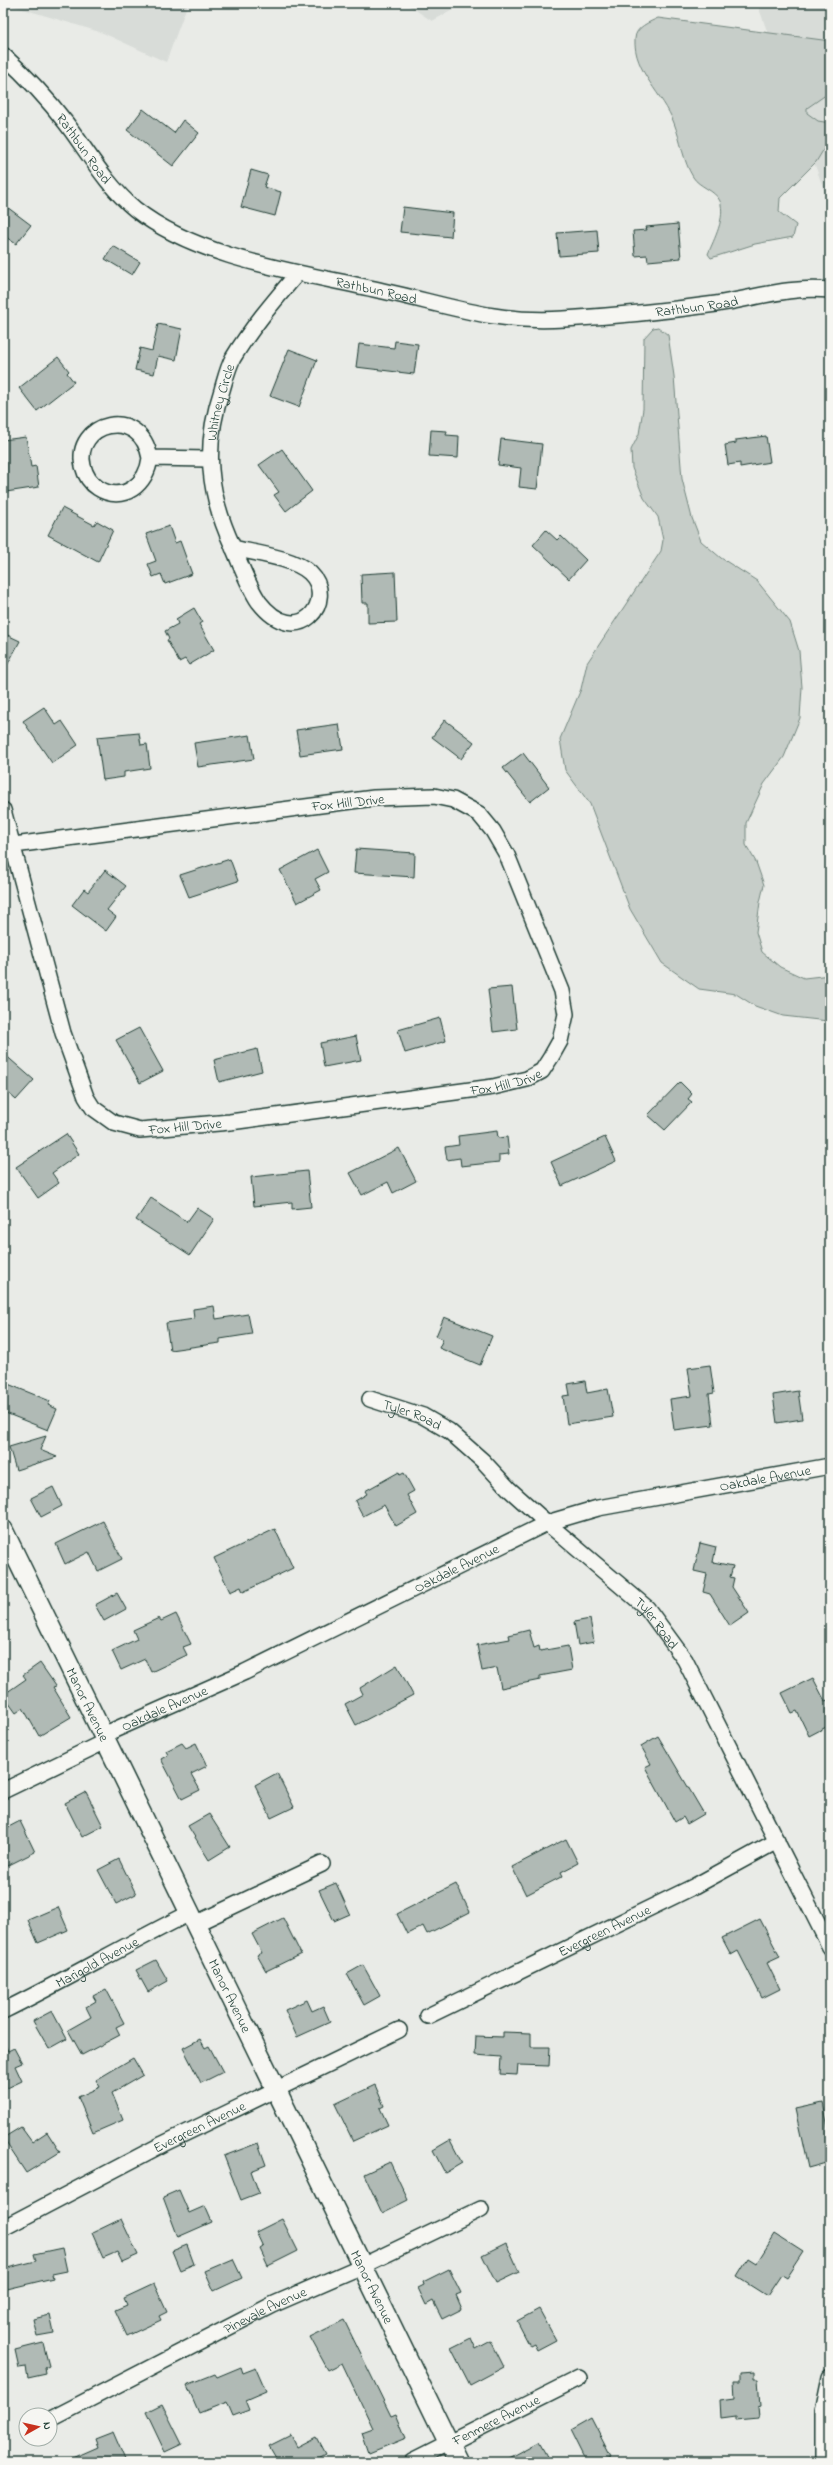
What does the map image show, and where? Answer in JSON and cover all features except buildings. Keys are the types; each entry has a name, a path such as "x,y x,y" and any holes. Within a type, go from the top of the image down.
{"street":[{"name":"Rathbun Road","path":"3,55 44,95 113,188 136,209 161,226 190,240 296,274 384,291 468,313 528,320 563,319 716,304 786,289 830,290"},
{"name":"Whitney Circle","path":"233,548 282,560 302,567 311,573 318,584 320,593 314,611 302,621 292,623 282,622 273,617 254,595 222,524 212,489 208,459 215,409 232,360 259,318 296,274"},
{"path":"114,424 135,430 146,443 150,458 145,478 133,488 118,493 107,492 94,484 84,472 82,461 83,450 91,436 104,427 114,424"},
{"path":"150,458 208,459"},
{"name":"Fox Hill Drive","path":"3,810 14,845 63,1033 86,1097 93,1108 114,1123 140,1130 230,1122 493,1087 527,1079 542,1071 560,1041 566,1014 562,991 507,856 493,831 479,814 453,800 434,796 374,798 14,845"},
{"name":"Tyler Road","path":"370,1399 422,1416 449,1431 484,1461 509,1489 547,1524 647,1608 685,1660 830,1947"},
{"name":"Oakdale Avenue","path":"3,1791 104,1738 245,1672 547,1524 598,1508 830,1466"},
{"name":"Manor Avenue","path":"3,1530 458,2462"},
{"name":"Evergreen Avenue","path":"428,2016 696,1886 777,1841"},
{"name":"Marigold Avenue","path":"3,2011 42,1992 132,1941 193,1918 322,1864"},
{"name":"Evergreen Avenue","path":"3,2228 163,2144 399,2030"},
{"name":"Pinevale Avenue","path":"58,2415 272,2305 362,2266 481,2210"},
{"path":"823,2462 823,2412 830,2377"},
{"name":"Fenmere Avenue","path":"412,2462 579,2378"}],"shaded area":[{"path":"3,3 188,3 166,62 103,33"},
{"path":"405,3 466,3 432,21"},
{"path":"757,3 830,3 830,207"},
{"path":"658,18 830,41 830,92 807,108 807,113 818,121 830,123 830,139 816,162 780,198 779,212 796,225 793,237 755,244 711,258 708,254 716,235 722,214 720,201 715,194 693,177 684,158 674,123 644,72 636,51 635,39 637,31 647,23"},
{"path":"658,327 668,335 674,376 682,479 692,518 701,541 721,558 757,581 790,622 799,651 802,687 800,718 784,757 764,784 746,823 746,845 756,862 764,885 756,932 762,952 780,967 804,978 830,975 830,1020 828,1021 783,1016 755,1006 736,994 699,989 662,963 630,909 590,804 565,770 560,739 581,689 587,663 661,551 663,540 658,517 644,498 632,468 631,450 639,434 643,409 644,338 653,328"}]}
